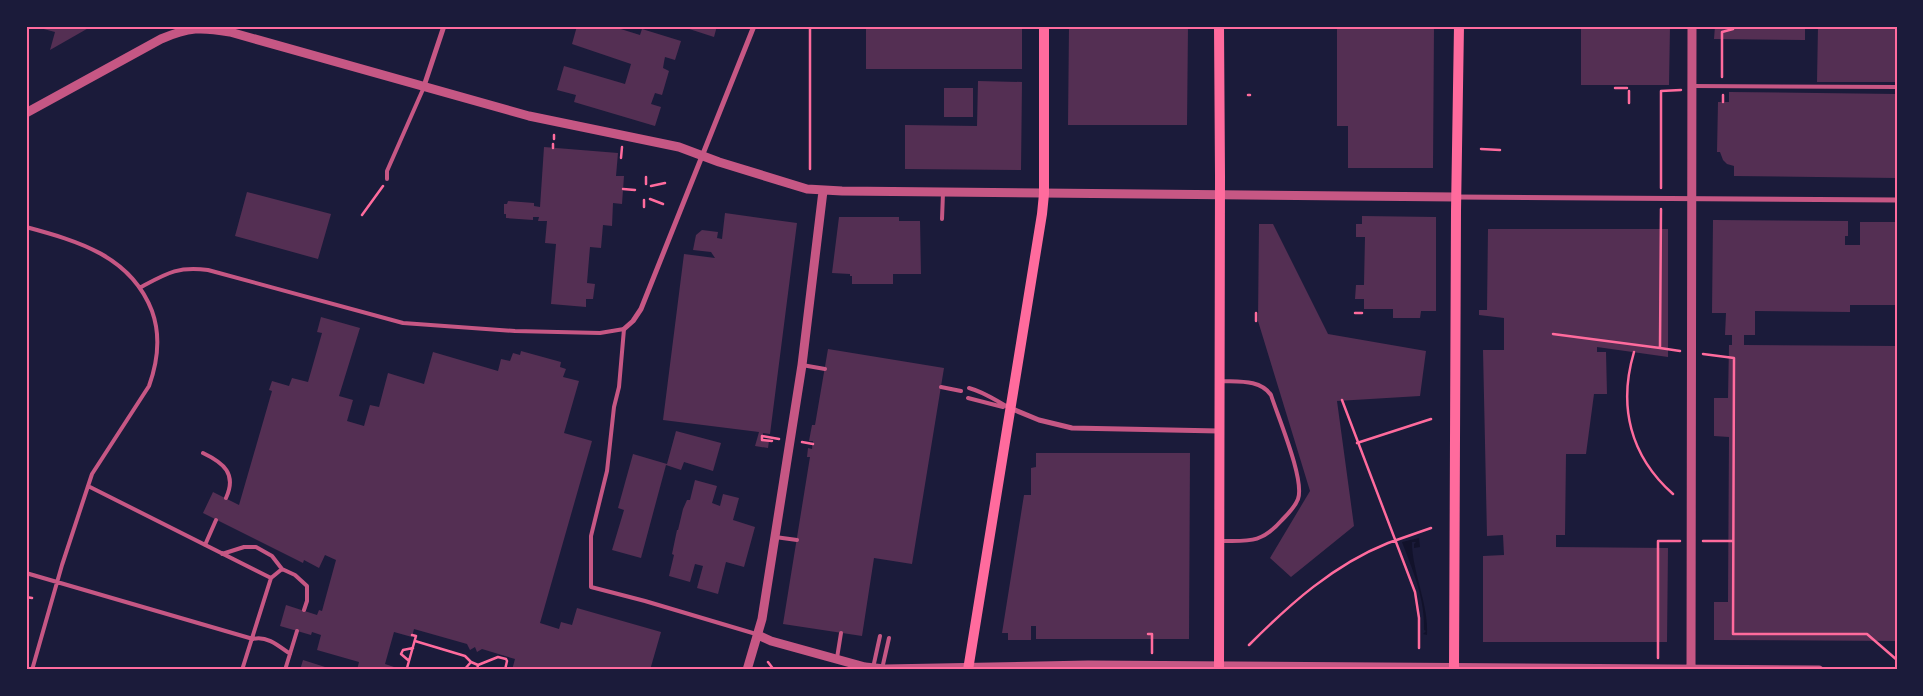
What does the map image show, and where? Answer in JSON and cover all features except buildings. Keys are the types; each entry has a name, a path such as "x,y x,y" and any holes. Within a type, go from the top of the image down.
{"main road":[{"path":"968,669 1042,214 1044,194 1044,26"},
{"path":"1218,668 1220,541 1219,26"},
{"path":"1454,669 1456,197 1459,26"}],"street":[{"path":"424,86 444,26"},
{"path":"624,329 633,321 641,308 754,26"},
{"path":"1691,669 1693,442 1692,26"},
{"path":"26,113 162,39 176,33 205,28 230,32 529,116 671,145 786,183 823,191 1897,200"},
{"path":"747,670 762,619 802,365 823,191"},
{"path":"1010,408 1039,420 1072,428 1220,431"},
{"path":"758,635 771,641 878,668 968,669 1040,666 1819,670"}],"lane":[{"path":"387,179 387,171 424,86"},
{"path":"1692,86 1897,88"},
{"path":"942,192 942,219"},
{"path":"26,227 106,256 132,276 141,287 155,320 158,353 155,370 141,401 92,474 32,670"},
{"path":"141,287 162,275 176,270 196,268 403,323 515,331 600,333 624,329 619,387 614,407 607,471 591,536 592,587 758,635"},
{"path":"802,365 825,369"},
{"path":"1220,381 1258,384 1268,390 1296,472 1300,492 1293,508 1275,529 1261,539 1220,541"},
{"path":"941,387 961,391"},
{"path":"970,388 985,392 989,397 1010,408"},
{"path":"968,398 1010,408"},
{"path":"203,453 219,461 227,469 230,482 226,498"},
{"path":"88,486 271,578"},
{"path":"205,545 216,520"},
{"path":"775,537 797,540"},
{"path":"222,554 244,546 256,547 272,556 282,569 295,575 307,586 304,610"},
{"path":"242,670 271,578 282,569"},
{"path":"26,573 253,639 259,637 268,640 290,654"},
{"path":"286,670 297,630"},
{"path":"837,659 841,633"},
{"path":"878,668 880,636"},
{"path":"878,668 889,638"}],"path":[{"path":"810,26 810,169"},
{"path":"1722,32 1734,29 1734,26"},
{"path":"1615,88 1628,89 1629,103"},
{"path":"554,135 554,140"},
{"path":"621,158 622,147"},
{"path":"1481,150 1500,150"},
{"path":"646,177 646,184"},
{"path":"362,215 387,179"},
{"path":"651,186 665,183"},
{"path":"623,189 635,190"},
{"path":"650,199 663,204"},
{"path":"644,200 644,207"},
{"path":"1256,313 1256,321"},
{"path":"1355,313 1362,313"},
{"path":"1553,334 1660,348"},
{"path":"1634,352 1627,384 1627,404 1633,436 1645,463 1664,486 1674,494"},
{"path":"1734,358 1733,634 1867,634 1897,660"},
{"path":"1342,400 1415,592 1419,618 1418,648"},
{"path":"1357,443 1432,419"},
{"path":"762,436 762,440 772,441"},
{"path":"1249,644 1286,609 1322,581 1370,552 1431,528"},
{"path":"1658,661 1658,541 1686,541"},
{"path":"1696,541 1733,541"},
{"path":"26,597 32,598"},
{"path":"1148,634 1152,634 1152,640"},
{"path":"412,635 416,636 407,668 414,670"},
{"path":"415,641 466,656 478,665 498,657 506,659 505,670"},
{"path":"409,660 401,654 402,650 413,648"},
{"path":"464,670 472,662"},
{"path":"768,662 774,670"},
{"path":"477,670 478,665"}],"shaded area":[{"path":"1419,538 1420,547 1414,548 1416,542 1412,542 1415,565 1426,612 1427,635 1423,634 1426,631 1424,630 1423,607 1418,585 1402,542"}]}
